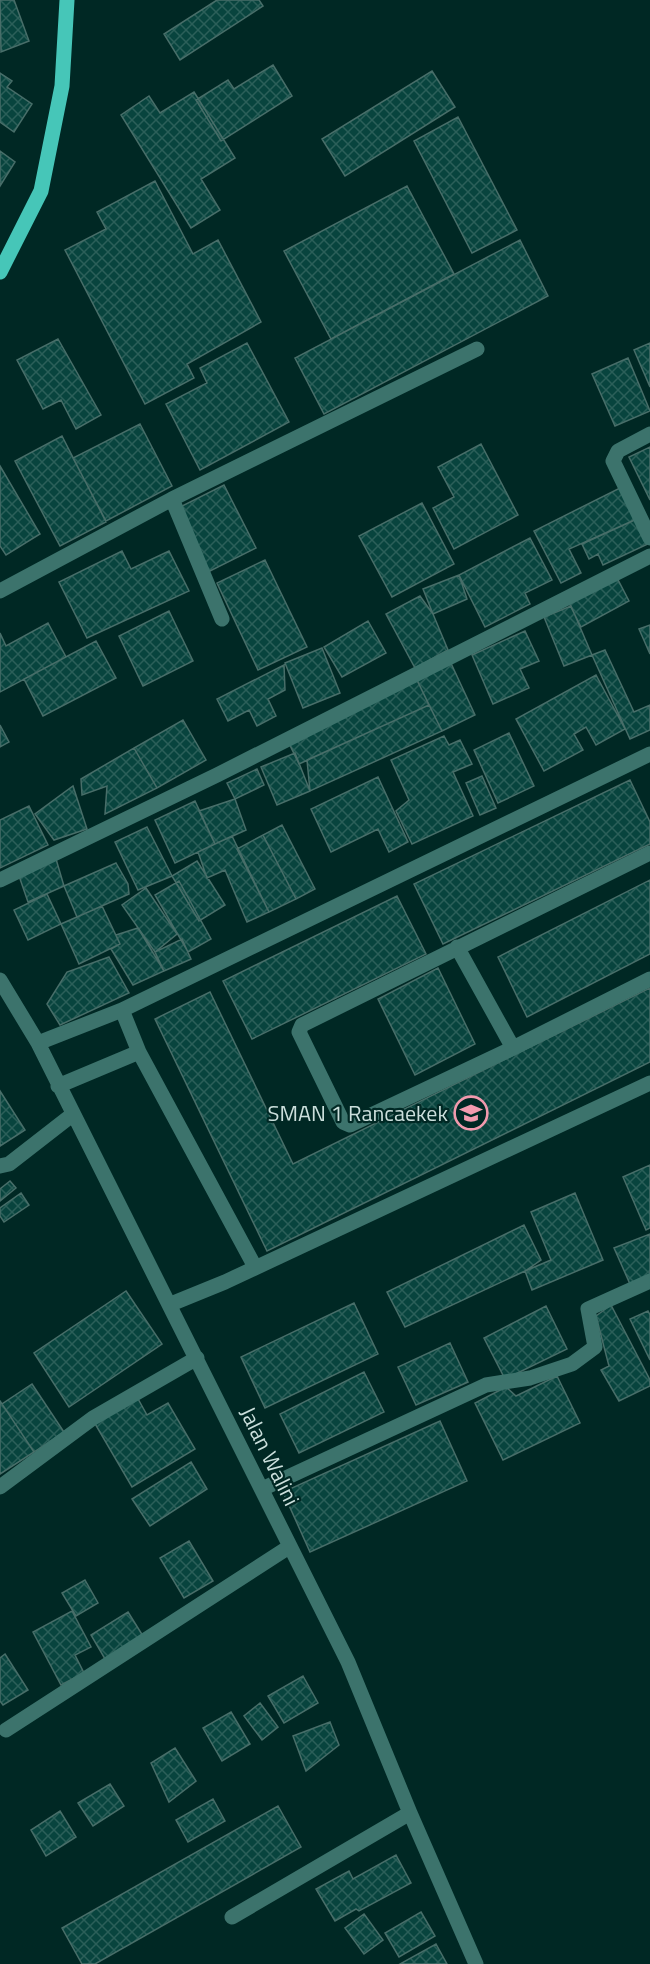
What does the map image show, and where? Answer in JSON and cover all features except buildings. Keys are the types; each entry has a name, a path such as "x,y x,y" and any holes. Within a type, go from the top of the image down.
{"main road":[{"path":"0,272 41,191 62,87 67,0"}],"street":[{"path":"0,591 171,500 477,349"},
{"path":"650,434 618,451 613,461 650,538"},
{"path":"171,500 222,619"},
{"path":"0,880 206,781 650,556"},
{"path":"38,1043 122,1010 650,754"},
{"path":"650,854 457,946 302,1025 298,1032 343,1122 350,1125 513,1048 650,979"},
{"path":"457,946 513,1048"},
{"name":"Jalan Walini","path":"0,980 38,1043 72,1115 171,1304 289,1547 348,1662 410,1813 476,1964"},
{"path":"122,1010 139,1052 255,1267"},
{"path":"58,1086 139,1052"},
{"path":"171,1304 650,1083"},
{"path":"0,1166 9,1164 72,1115"},
{"path":"262,1489 486,1385 530,1378 572,1364 595,1347 588,1309 650,1281"},
{"path":"0,1487 93,1418 197,1358"},
{"path":"6,1730 289,1547"},
{"path":"232,1917 410,1813"}],"place":[{"name":"SMAN 1 Rancaekek","path":"471,1113"}]}
